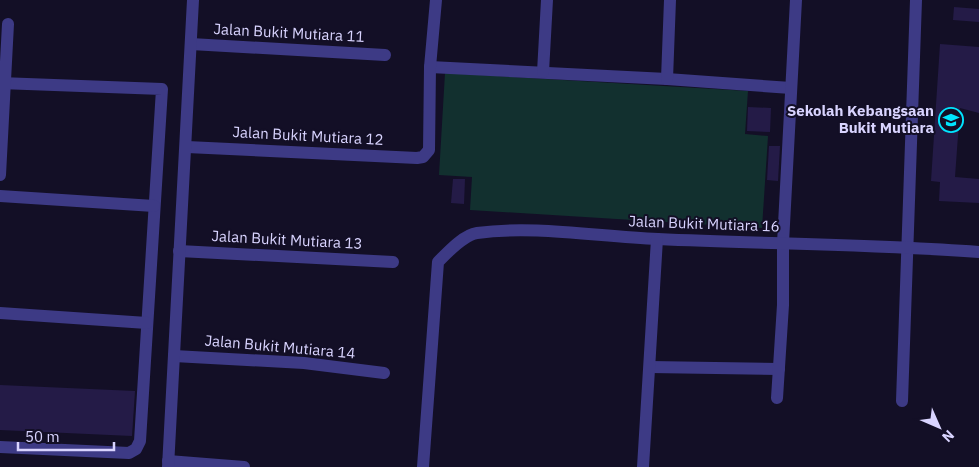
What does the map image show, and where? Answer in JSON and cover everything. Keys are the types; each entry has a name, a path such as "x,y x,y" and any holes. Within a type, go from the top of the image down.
{"street":[{"path":"194,0 168,464 244,467"},
{"path":"436,0 430,67 666,79 792,88"},
{"path":"543,72 547,0"},
{"path":"666,79 670,0"},
{"path":"777,398 783,304 784,243 796,0"},
{"path":"902,401 916,0"},
{"path":"0,175 3,83 8,24"},
{"name":"Jalan Bukit Mutiara 11","path":"191,44 386,55"},
{"name":"Jalan Bukit Mutiara 12","path":"187,147 417,158 427,154 429,150 430,67"},
{"path":"0,447 129,453 136,449 140,441 162,89 3,83"},
{"path":"0,196 154,206"},
{"name":"Jalan Bukit Mutiara 16","path":"423,467 438,262 454,246 474,233 535,230 657,239 979,252"},
{"path":"644,467 645,420 657,239"},
{"name":"Jalan Bukit Mutiara 13","path":"179,251 393,262"},
{"path":"0,313 147,323"},
{"name":"Jalan Bukit Mutiara 14","path":"174,356 304,363 384,373"},
{"path":"650,366 779,369"}],"green space":[{"path":"445,73 748,91 745,134 768,136 762,228 470,210 472,177 439,175"}],"building":[{"path":"954,7 979,9 979,22 953,20"},
{"path":"940,44 979,47 979,113 960,108 955,177 979,179 979,203 939,201 940,182 931,181"},
{"path":"748,107 771,108 770,132 747,131"},
{"path":"769,146 780,146 778,181 767,180"},
{"path":"453,179 465,179 464,204 451,203"},
{"path":"0,385 135,391 132,436 0,430"}],"place":[{"name":"Sekolah Kebangsaan Bukit Mutiara","path":"951,120"}]}
